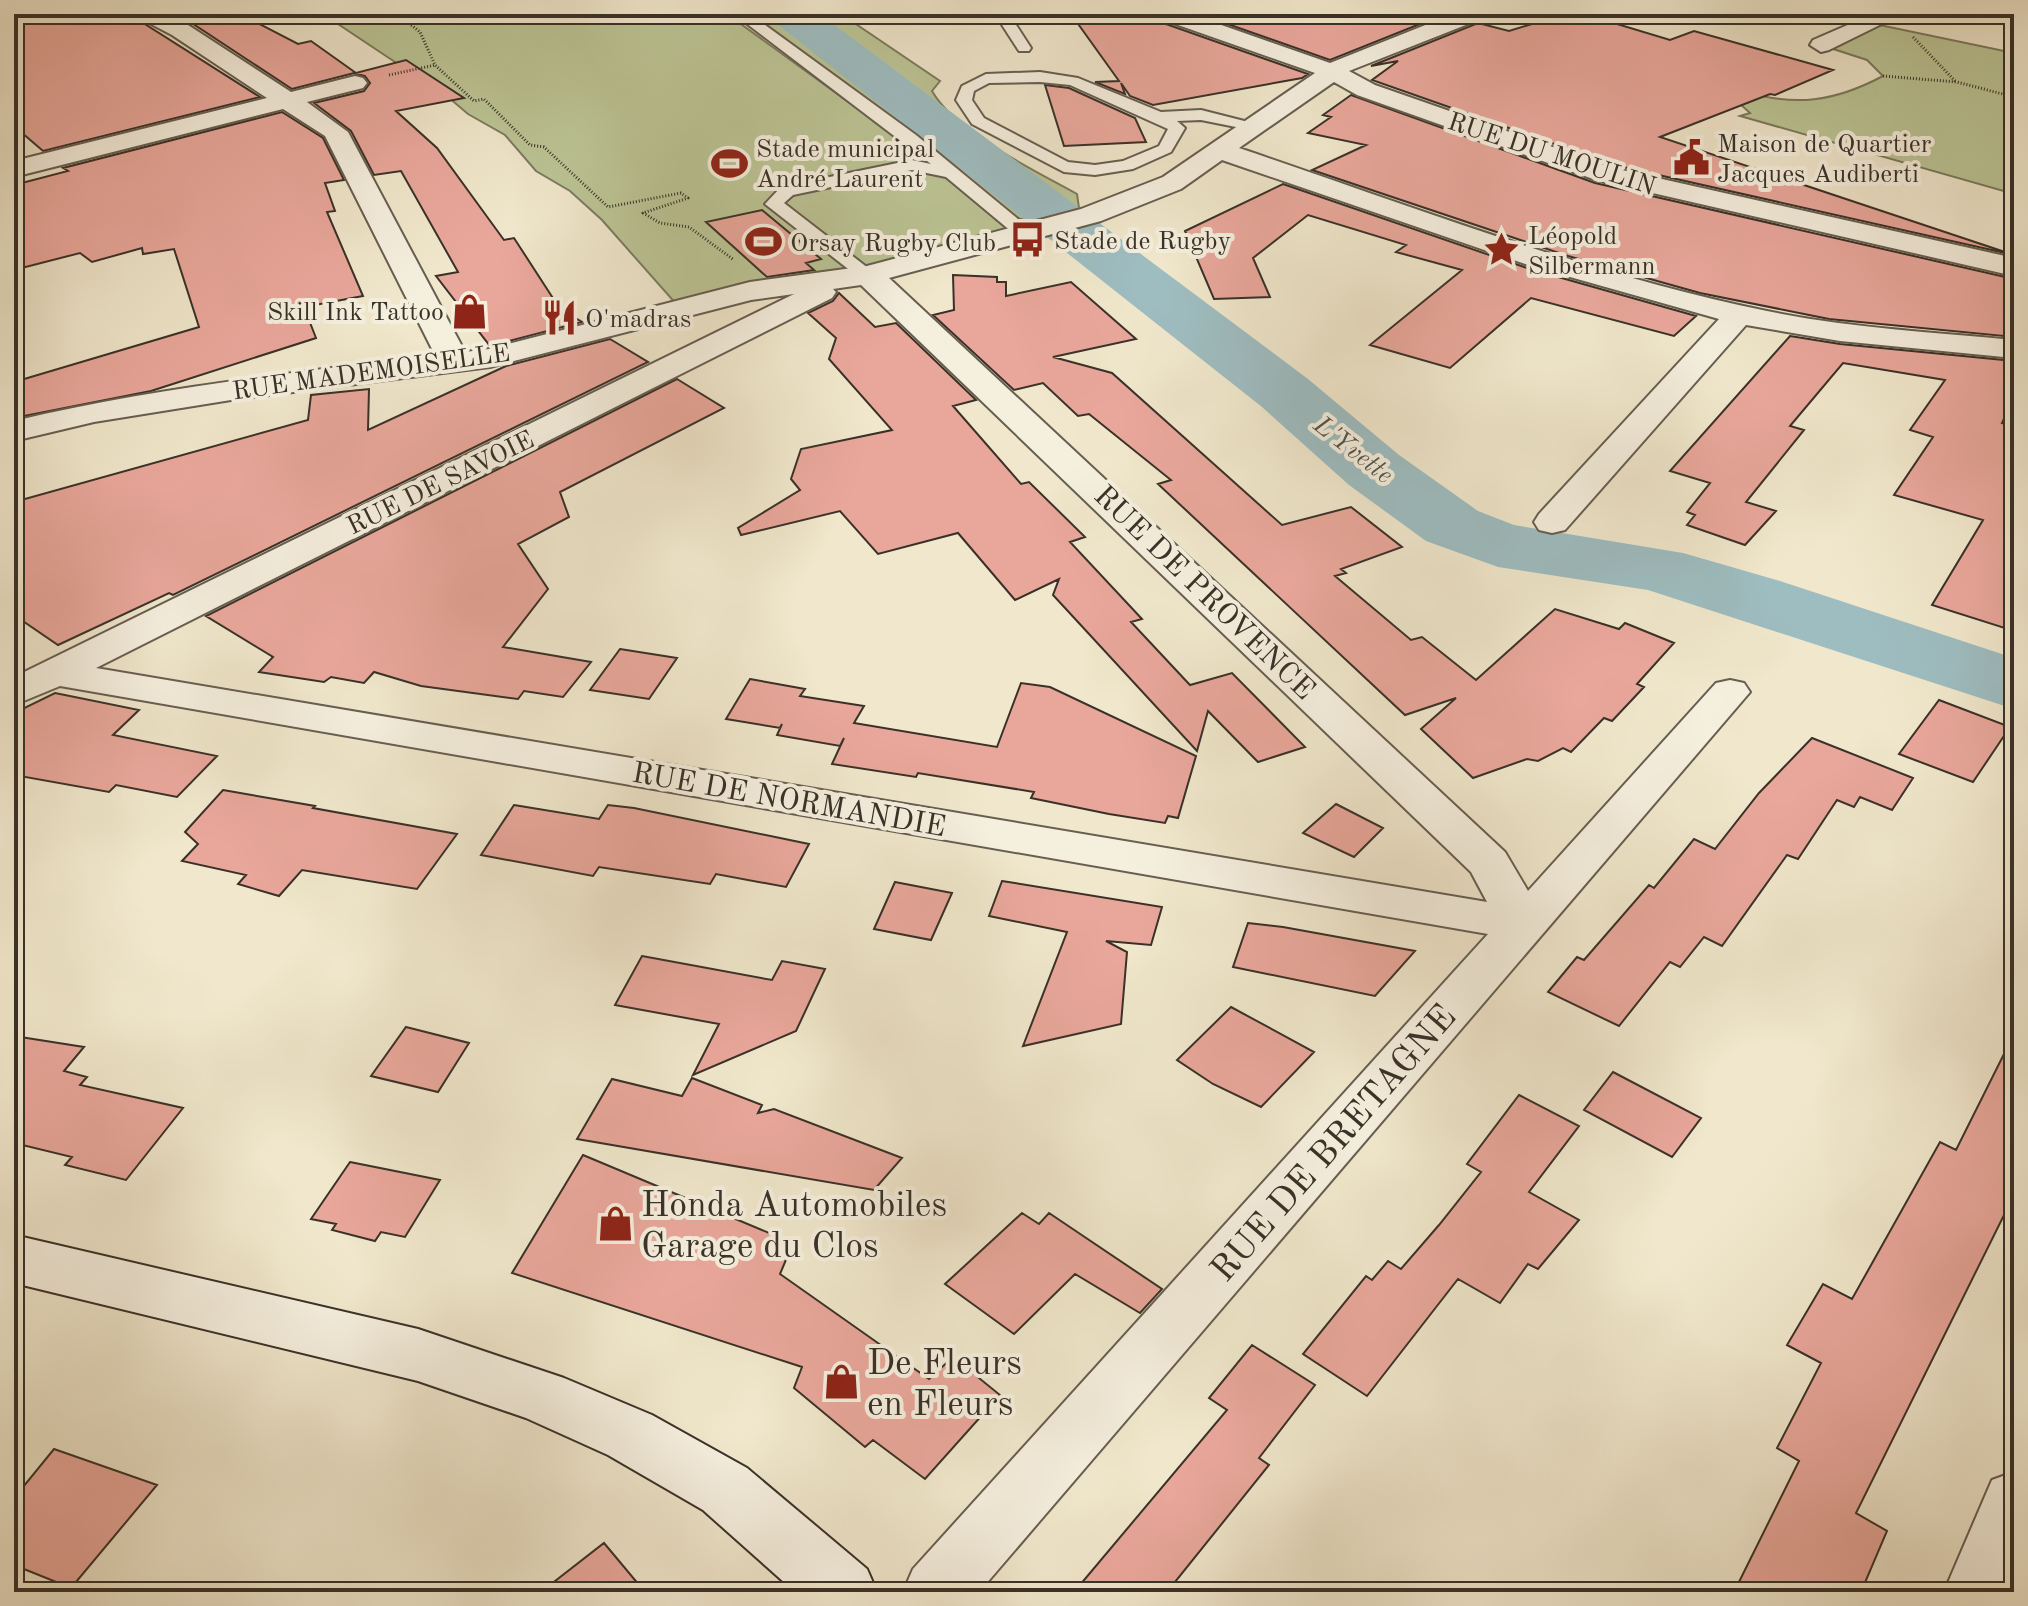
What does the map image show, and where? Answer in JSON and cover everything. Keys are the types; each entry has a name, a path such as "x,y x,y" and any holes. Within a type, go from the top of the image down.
{"street":[{"path":"143,14 180,30 335,132 455,363"},
{"name":"RUE DU MOULIN","path":"1169,14 1331,71 1366,90 1605,174 2014,267"},
{"path":"868,275 1091,215 1172,183 1331,71 1473,14"},
{"path":"1821,45 1880,19"},
{"path":"14,169 355,83"},
{"path":"1221,151 1548,259 1739,315 1873,335 2014,349"},
{"name":"RUE MADEMOISELLE","path":"14,431 94,412 231,390 455,363 777,287 868,275"},
{"name":"RUE DE SAVOIE","path":"14,693 813,295 868,275"},
{"name":"RUE DE PROVENCE","path":"868,275 1489,863 1523,924"},
{"path":"1552,522 1739,315"},
{"name":"RUE DE NORMANDIE","path":"55,673 1523,924"},
{"name":"RUE DE BRETAGNE","path":"936,1592 1730,692"},
{"path":"14,1259 418,1355 543,1397 630,1435 725,1489 844,1592"},
{"path":"1977,1592 2014,1501"}],"lane":[{"path":"741,14 910,138 948,172 1031,231"},
{"path":"1002,14 1024,48"},
{"path":"1159,117 1177,128 1165,149 1127,165 1095,170 1064,167 978,121 964,100 967,89 986,79 1040,77 1073,81 1159,117 1201,115 1256,126"},
{"path":"868,275 774,204 787,191 912,165 948,172"}],"path":[{"path":"397,14 420,32 435,65 474,101 484,99 530,145 544,147 608,207 681,193 688,198 643,213 660,223 689,227 766,283 777,287"},
{"path":"1880,19 1914,38 1957,82"},
{"path":"355,83 435,65"},
{"path":"1883,76 1957,82 2014,97"}],"green space":[{"name":"Stade municipal André Laurent","path":"323,14 727,14 920,154 1012,230 892,261 782,280 677,305 602,220 570,191 536,171 505,135 468,114 421,74 362,88 349,80 401,66"},
{"path":"747,14 841,14 940,81 932,91 959,121 997,149 1077,194 1079,208 1031,221 1016,218"},
{"path":"1870,23 2014,53 2014,194 1740,116 1750,113 1740,104 1743,91 1780,99 1814,99 1848,92 1883,76 1867,60 1821,45"}],"building":[{"path":"14,14 129,14 260,97 43,151 14,126"},
{"path":"170,14 240,14 298,44 311,41 356,73 406,60 464,98 396,111 437,148 504,240 514,238 560,309 582,322 490,346 436,276 458,272 401,171 374,175 351,131 314,103 364,91 370,83 365,76 354,73 292,89 190,22"},
{"path":"1071,14 1155,14 1160,22 1308,74 1302,78 1153,105 1130,96 1121,83 1125,94 1095,82 1119,81"},
{"path":"1199,14 1445,14 1330,60"},
{"path":"1564,14 1584,14 1670,40 1694,31 1833,70 1660,137 2014,255 1614,165 1372,80 1398,61 1371,66 1478,23 1509,31"},
{"path":"1045,85 1069,88 1135,118 1146,142 1064,146"},
{"path":"1351,95 1595,183 2014,279 2014,337 1829,319 1700,293 1568,256 1312,170 1366,145 1308,133 1331,117 1323,115"},
{"path":"282,112 323,138 344,180 325,183 335,211 327,212 363,296 304,307 316,338 151,391 14,418 14,382 199,327 174,249 143,254 142,248 92,262 80,253 14,270 14,185 68,171 63,168"},
{"path":"1283,184 1530,269 1696,316 1674,336 1531,298 1450,368 1370,345 1462,270 1396,252 1406,245 1308,215 1253,258 1270,297 1214,299 1185,231"},
{"name":"Orsay Rugby Club","path":"762,210 821,259 806,263 814,270 767,277 706,222"},
{"path":"953,275 997,277 997,282 1006,282 1006,296 1071,282 1136,339 1053,357 1112,373 1282,525 1351,507 1402,547 1341,569 1346,573 1335,576 1411,640 1422,637 1476,680 1555,609 1619,629 1625,623 1674,643 1637,684 1644,687 1612,721 1604,718 1571,752 1563,748 1538,761 1527,759 1473,778 1421,729 1456,698 1405,715 1158,484 1171,480 1089,414 1078,416 1043,383 1014,390 933,315 954,310"},
{"path":"839,293 875,327 896,323 976,400 953,406 1021,484 1029,482 1085,537 1070,542 1142,619 1131,622 1190,685 1232,673 1305,747 1258,762 1208,711 1197,751 1053,595 1059,579 1015,600 958,533 878,554 840,511 741,535 738,528 800,490 791,479 801,449 892,430 829,359 836,338 808,313 833,301"},
{"path":"1790,336 1840,344 2014,361 2014,397 2002,423 2014,426 2014,631 1932,605 1983,520 1894,495 1933,437 1910,430 1945,380 1843,363 1790,426 1804,430 1746,502 1776,511 1745,545 1687,525 1695,515 1687,512 1710,483 1670,471"},
{"path":"610,339 648,362 173,595 169,593 58,645 14,615 14,502 308,420 311,395 369,389 368,430 506,366"},
{"path":"677,379 724,408 560,492 569,517 518,544 548,589 503,647 591,662 563,697 524,691 518,699 421,686 374,672 364,683 331,677 324,682 259,672 273,657 206,616"},
{"path":"620,649 677,658 649,699 590,690"},
{"path":"750,679 805,689 800,696 864,706 854,723 997,747 1021,683 1050,687 1196,756 1178,818 1168,816 1165,823 1109,814 1031,798 1034,792 918,773 916,777 832,764 844,738 840,746 777,735 782,724 780,728 726,719"},
{"path":"55,693 139,710 113,735 217,756 177,797 116,785 109,792 14,775 14,713"},
{"path":"1939,700 2010,727 1973,782 1899,754"},
{"path":"1812,738 1913,778 1892,810 1860,797 1854,807 1837,800 1798,859 1787,855 1722,946 1704,937 1680,967 1670,962 1619,1026 1548,992 1577,957 1584,960 1649,885 1654,888 1694,839 1715,849 1759,793"},
{"path":"223,790 457,834 417,889 302,870 279,896 238,884 246,875 182,861 198,844 185,832"},
{"path":"1336,804 1383,828 1354,857 1303,833"},
{"path":"514,805 599,819 608,805 634,808 809,844 786,887 716,874 710,884 599,867 593,876 481,855"},
{"path":"1002,881 1162,907 1151,945 1106,941 1127,952 1121,1024 1023,1046 1067,932 989,916"},
{"path":"895,882 952,893 931,940 874,929"},
{"path":"1248,923 1415,951 1375,996 1233,967"},
{"path":"642,956 772,980 782,961 825,969 796,1031 693,1075 719,1024 615,1005"},
{"path":"1231,1007 1314,1052 1261,1107 1213,1084 1177,1060"},
{"path":"406,1027 469,1043 438,1092 371,1076"},
{"path":"2014,1034 2014,1195 1856,1513 1887,1531 1861,1592 1734,1592 1799,1461 1777,1448 1821,1363 1787,1345 1823,1284 1852,1299 1940,1142 1956,1150"},
{"path":"14,1036 84,1047 64,1071 87,1077 80,1085 183,1108 126,1180 65,1165 72,1157 14,1143"},
{"path":"1613,1072 1701,1118 1672,1157 1584,1110"},
{"path":"692,1078 762,1105 758,1113 774,1109 902,1158 874,1190 577,1139 612,1079 682,1096"},
{"path":"1519,1095 1579,1126 1529,1192 1579,1220 1538,1269 1528,1264 1500,1303 1458,1279 1367,1396 1303,1354 1366,1276 1372,1280 1388,1261 1401,1269 1439,1225 1481,1172 1467,1164"},
{"path":"583,1155 793,1243 780,1274 929,1379 953,1357 1000,1395 925,1479 873,1440 865,1447 794,1388 802,1367 512,1273"},
{"path":"350,1162 440,1180 405,1237 381,1232 375,1241 332,1230 336,1224 311,1219"},
{"path":"1022,1213 1039,1224 1049,1213 1162,1289 1140,1313 1075,1274 1014,1334 945,1284"},
{"path":"1252,1345 1315,1385 1259,1458 1269,1465 1167,1592 1074,1592 1227,1410 1209,1398"},
{"path":"54,1449 157,1485 71,1588 14,1565 14,1498"},
{"path":"604,1543 645,1592 541,1592"}],"waterway":[{"name":"L'Yvette","path":"792,14 1285,393 1374,470 1452,526 1498,545 1657,569 1753,597 2014,685"}],"place":[{"name":"Maison de Quartier Jacques Audiberti","path":"1691,158"},
{"name":"Stade municipal André Laurent","path":"730,163"},
{"name":"Stade de Rugby","path":"1028,240"},
{"name":"Orsay Rugby Club","path":"764,242"},
{"name":"Léopold Silbermann","path":"1502,250"},
{"name":"Skill Ink Tattoo","path":"470,311"},
{"name":"O'madras","path":"559,318"},
{"name":"Honda Automobiles Garage du Clos","path":"615,1224"},
{"name":"De Fleurs en Fleurs","path":"841,1382"}]}
